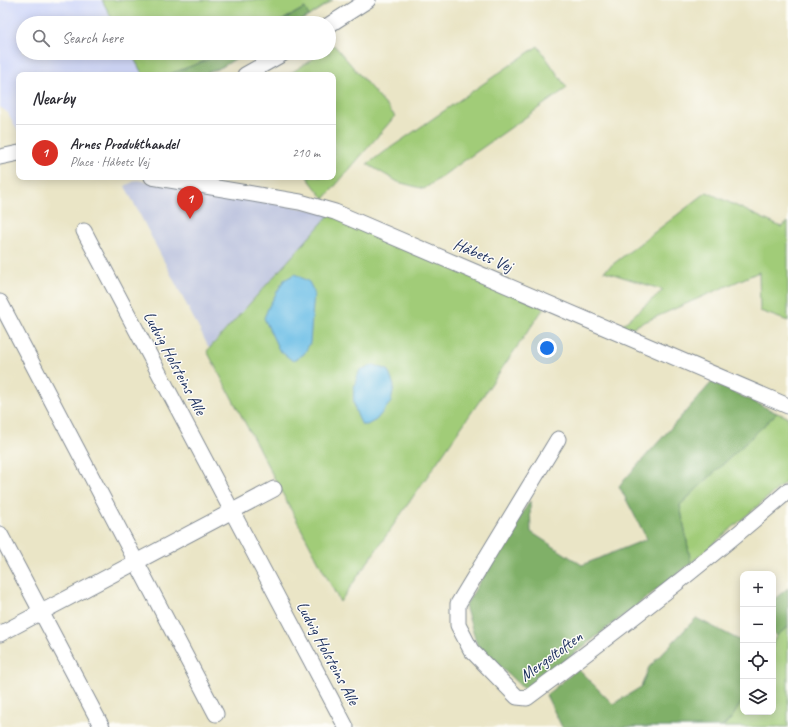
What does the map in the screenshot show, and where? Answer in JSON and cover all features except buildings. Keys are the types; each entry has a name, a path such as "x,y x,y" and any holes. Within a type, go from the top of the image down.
{"street":[{"path":"336,21 368,0"},
{"path":"250,72 272,60"},
{"path":"0,157 16,154"},
{"name":"Håbets Vej","path":"170,180 300,202 334,212 788,406"},
{"name":"Ludvig Holsteins Alle","path":"84,231 346,727"},
{"path":"0,302 216,714"},
{"name":"Mergeltoften","path":"558,440 458,604 458,625 471,650 517,697 527,698 597,646 694,571 788,491"},
{"path":"0,634 274,489"},
{"path":"0,534 102,727"}],"shaded area":[{"path":"0,0 168,0 177,16 16,16 16,60 199,60 198,72 16,72 16,128 8,113 0,107"},
{"path":"137,180 331,213 209,348 125,186"}],"green space":[{"path":"102,0 333,0 309,16 304,8 290,16 110,16"},
{"path":"305,8 309,16 290,16"},
{"path":"538,46 567,88 424,189 398,182 367,164"},
{"path":"336,47 395,116 324,199 309,180 336,180 336,72 293,72 311,60 336,60"},
{"path":"135,60 207,60 175,72 141,72"},
{"path":"234,60 210,72 175,72 205,61"},
{"path":"707,192 781,227 788,222 788,321 760,311 759,272 626,330 620,327 663,290 604,271"},
{"path":"331,213 544,308 340,602 207,351"},
{"path":"712,382 777,413 680,505 691,563 526,691 477,645 465,606 530,501 531,532 582,565 647,539 619,486"},
{"path":"777,413 788,417 788,480 691,563 680,505"},
{"path":"788,588 788,627 776,636 776,607 776,598"},
{"path":"696,618 740,641 740,705 731,719 722,727 562,727 546,695 578,669 613,704 641,687 649,667"},
{"path":"788,627 788,727 722,727 731,719 740,705 740,715 776,715 776,636"}],"water":[{"path":"295,274 309,282 314,292 310,343 304,354 293,361 279,350 264,318 284,280"},
{"path":"374,365 388,370 394,386 391,402 376,420 367,425 362,425 358,418 354,404 355,384 360,370"}],"place":[{"name":"Arnes Produkthandel","path":"190,219"}]}
